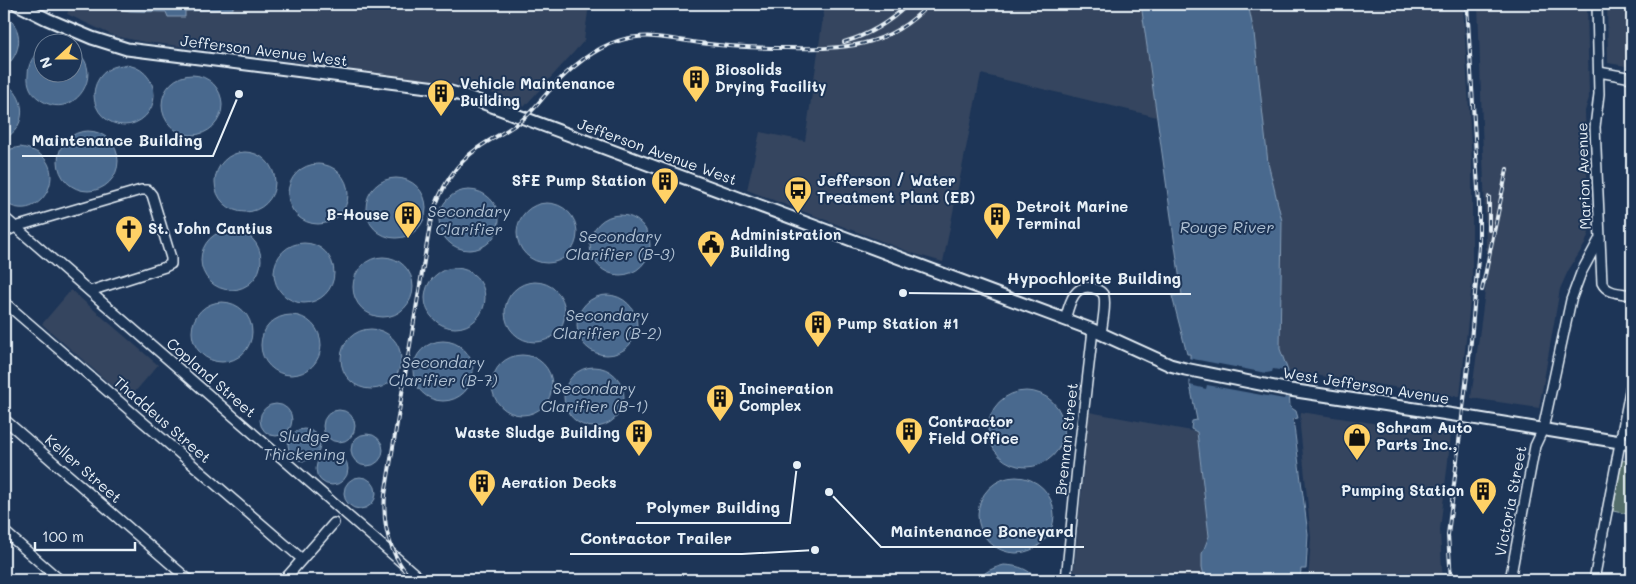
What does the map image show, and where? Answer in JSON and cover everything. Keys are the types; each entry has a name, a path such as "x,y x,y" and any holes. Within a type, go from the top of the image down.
{"main road":[{"name":"Jefferson Avenue West","path":"17,4 92,38 127,49 436,88 465,96 1097,332"},
{"name":"West Jefferson Avenue","path":"1097,332 1185,369 1290,390 1632,444"}],"street":[{"name":"Marion Avenue","path":"1543,429 1571,300 1581,273 1600,238 1595,128 1599,94 1598,4"},
{"path":"1599,72 1632,78"},
{"path":"4,233 15,227 142,190 148,190 152,195 171,258 171,264 90,291"},
{"name":"Copland Street","path":"4,217 422,580"},
{"path":"1600,238 1602,283 1604,288 1632,295"},
{"name":"Brennan Street","path":"1065,320 1071,299 1081,289 1095,288 1103,294 1104,302 1097,332 1078,458 1066,580"},
{"name":"Thaddeus Street","path":"4,302 302,559"},
{"path":"1594,580 1632,380"},
{"name":"Keller Street","path":"4,419 189,580"},
{"name":"Victoria Street","path":"1510,580 1535,446 1543,429"},
{"path":"284,580 334,523"},
{"path":"4,531 60,580"}],"shaded area":[{"path":"71,4 100,4 130,11 152,10 185,16 185,11 233,9 233,4 589,4 584,41 524,107 480,88 208,49 144,42 114,36 67,14"},
{"path":"825,4 1141,4 1157,117 981,74 943,262 915,254 747,190 760,132 805,141"},
{"path":"1248,4 1463,4 1472,162 1472,283 1460,397 1288,371 1280,349 1282,221 1268,163"},
{"path":"1478,4 1587,4 1589,98 1585,111 1589,233 1585,244 1568,271 1560,289 1539,408 1471,398 1487,276"},
{"path":"1607,4 1632,4 1632,67 1608,63"},
{"path":"71,290 158,365 128,400 42,324"},
{"path":"1089,412 1197,432 1209,536 1202,554 1205,580 1073,580"},
{"path":"1301,412 1451,435 1440,530 1444,580 1308,580 1311,538 1300,426"}],"green space":[{"path":"1622,460 1632,462 1632,515 1613,511"}],"water":[{"path":"100,4 233,4 233,9 185,11 185,17 168,17 166,12 130,11"},
{"name":"Rouge River","path":"1141,4 1248,4 1254,33 1268,163 1282,221 1280,349 1288,371 1290,407 1296,411 1298,418 1293,419 1308,534 1306,569 1301,569 1300,580 1205,580 1202,554 1209,536 1197,432 1191,429 1192,421 1197,420 1190,385 1190,354 1187,354 1172,296 1182,295"},
{"path":"4,15 11,20 18,34 19,41 15,56 4,68"},
{"path":"82,57 88,69 87,81 82,92 74,100 63,105 51,105 38,98 31,91 28,82 32,60 32,82 82,82"},
{"path":"118,65 130,65 141,70 149,78 154,89 152,107 141,120 130,125 118,125 107,120 99,112 94,101 94,89 99,78 107,70"},
{"path":"186,75 198,75 209,80 217,88 222,99 220,117 209,130 198,135 186,135 175,130 167,122 162,111 162,99 167,88 175,80"},
{"path":"4,83 12,88 17,95 22,111 17,127 12,134 4,139"},
{"path":"82,131 94,131 105,136 113,144 118,155 116,173 105,186 94,191 82,191 71,186 63,178 58,167 58,155 63,144 71,136"},
{"path":"20,147 38,153 48,163 51,175 49,188 42,199 32,206 19,208 4,202 4,153"},
{"path":"239,152 251,152 262,157 270,165 275,176 273,194 262,207 251,212 239,212 228,207 220,199 215,188 215,176 220,165 228,157"},
{"path":"312,164 324,164 335,169 343,177 348,188 346,206 335,219 324,224 312,224 301,219 293,211 288,200 288,188 293,177 301,169"},
{"name":"Secondary Clarifier","path":"390,178 402,178 413,183 421,191 426,202 424,220 413,233 402,238 390,238 379,233 371,225 366,214 366,202 371,191 379,183"},
{"name":"Secondary Clarifier","path":"463,190 475,190 486,195 494,203 499,214 497,232 486,245 475,250 463,250 452,245 444,237 439,226 439,214 444,203 452,195"},
{"path":"541,203 553,203 564,208 572,216 577,227 575,245 564,258 553,263 541,263 530,258 522,250 517,239 517,227 522,216 530,208"},
{"name":"Secondary Clarifier (B-3)","path":"614,215 626,215 637,220 645,228 650,239 648,257 637,270 626,275 614,275 603,270 595,262 590,251 590,239 595,228 603,220"},
{"path":"225,230 237,230 248,235 256,243 261,254 259,272 248,285 237,290 225,290 214,285 206,277 201,266 201,254 206,243 214,235"},
{"path":"298,243 310,243 321,248 329,256 334,267 332,285 321,298 310,303 298,303 287,298 279,290 274,279 274,267 279,256 287,248"},
{"name":"Secondary Clarifier","path":"377,257 389,257 400,262 408,270 413,281 411,299 400,312 389,317 377,317 366,312 358,304 353,293 353,281 358,270 366,262"},
{"name":"Secondary Clarifier","path":"449,268 461,268 472,273 480,281 485,292 483,310 472,323 461,328 449,328 438,323 430,315 425,304 425,292 430,281 438,273"},
{"path":"529,282 541,282 552,287 560,295 565,306 563,324 552,337 541,342 529,342 518,337 510,329 505,318 505,306 510,295 518,287"},
{"name":"Secondary Clarifier (B-2)","path":"601,295 613,295 624,300 632,308 637,319 635,337 624,350 613,355 601,355 590,350 582,342 577,331 577,319 582,308 590,300"},
{"path":"216,302 228,302 239,307 247,315 252,326 250,344 239,357 228,362 216,362 205,357 197,349 192,338 192,326 197,315 205,307"},
{"path":"285,315 297,315 308,320 316,328 321,339 319,357 308,370 297,375 285,375 274,370 266,362 261,351 261,339 266,328 274,320"},
{"path":"365,329 377,329 388,334 396,342 401,353 399,371 388,384 377,389 365,389 354,384 346,376 341,365 341,353 346,342 354,334"},
{"name":"Secondary Clarifier (B-7)","path":"437,341 449,341 460,346 468,354 473,365 471,383 460,396 449,401 437,401 426,396 418,388 413,377 413,365 418,354 426,346"},
{"path":"516,355 528,355 539,360 547,368 552,379 550,397 539,410 528,415 516,415 505,410 497,402 492,391 492,379 497,368 505,360"},
{"name":"Secondary Clarifier (B-1)","path":"588,367 600,367 611,372 619,380 624,391 622,409 611,422 600,427 588,427 577,422 569,414 564,403 564,391 569,380 577,372"},
{"path":"1026,391 1040,394 1053,402 1061,415 1064,429 1061,443 1053,456 1040,464 1026,467 1012,464 999,456 991,443 988,429 991,415 999,402 1012,394"},
{"name":"Sludge Thickening","path":"276,404 282,405 287,409 291,414 291,426 287,431 282,435 276,436 270,435 265,431 261,426 260,420 261,414 265,409 270,405"},
{"name":"Sludge Thickening","path":"339,410 345,411 350,415 354,420 354,432 350,437 345,441 339,442 333,441 328,437 324,432 323,426 324,420 328,415 333,411"},
{"name":"Sludge Thickening","path":"304,429 310,430 315,434 319,439 319,451 315,456 310,460 304,461 298,460 293,456 289,451 288,445 289,439 293,434 298,430"},
{"name":"Sludge Thickening","path":"367,434 373,435 378,439 382,444 382,456 378,461 373,465 367,466 361,465 356,461 352,456 351,450 352,444 356,439 361,435"},
{"name":"Sludge Thickening","path":"332,453 338,454 343,458 347,463 347,475 343,480 338,484 332,485 326,484 321,480 317,475 316,469 317,463 321,458 326,454"},
{"name":"Sludge Thickening","path":"360,477 366,478 371,482 375,487 375,499 371,504 366,508 360,509 354,508 349,504 345,499 344,493 345,487 349,482 354,478"},
{"path":"1016,477 1030,480 1043,488 1051,501 1054,515 1051,529 1043,542 1030,550 1016,553 1002,550 989,542 981,529 978,515 981,501 989,488 1002,480"},
{"path":"1004,565 1023,569 1039,580 978,580 983,574"}],"pier":[{"path":"1188,358 1266,373 1272,372 1273,369 1285,371 1285,373 1290,374 1293,399 1207,385 1206,389 1190,385 1191,381 1188,380"}],"railway":[{"path":"844,42 862,36 879,27 908,4"},
{"path":"412,580 393,551 385,518 385,495 431,219 443,189 462,162 478,148 522,120 555,84 580,62 598,50 618,41 628,38 649,37 744,47 827,48 846,46 881,38 897,30 913,19 929,4"},
{"path":"1451,580 1448,535 1471,341 1479,247 1479,205 1467,4"},
{"path":"1482,290 1507,169"},
{"path":"1489,197 1489,230"}],"place":[{"name":"Maintenance Building","path":"239,94"},
{"name":"Biosolids Drying Facility","path":"696,103"},
{"name":"Vehicle Maintenance Building","path":"441,117"},
{"name":"SFE Pump Station","path":"665,205"},
{"name":"Jefferson / Water Treatment Plant (EB)","path":"798,214"},
{"name":"B-House","path":"408,239"},
{"name":"Detroit Marine Terminal","path":"997,240"},
{"name":"St. John Cantius","path":"129,253"},
{"name":"Administration Building","path":"711,268"},
{"name":"Hypochlorite Building","path":"903,293"},
{"name":"Pump Station #1","path":"818,348"},
{"name":"Incineration Complex","path":"720,422"},
{"name":"Contractor Field Office","path":"909,455"},
{"name":"Waste Sludge Building","path":"639,457"},
{"name":"Schram Auto Parts Inc.,","path":"1357,461"},
{"name":"Polymer Building","path":"797,465"},
{"name":"Maintenance Boneyard","path":"829,492"},
{"name":"Aeration Decks","path":"482,507"},
{"name":"Pumping Station","path":"1483,515"},
{"name":"Contractor Trailer","path":"815,550"}]}
